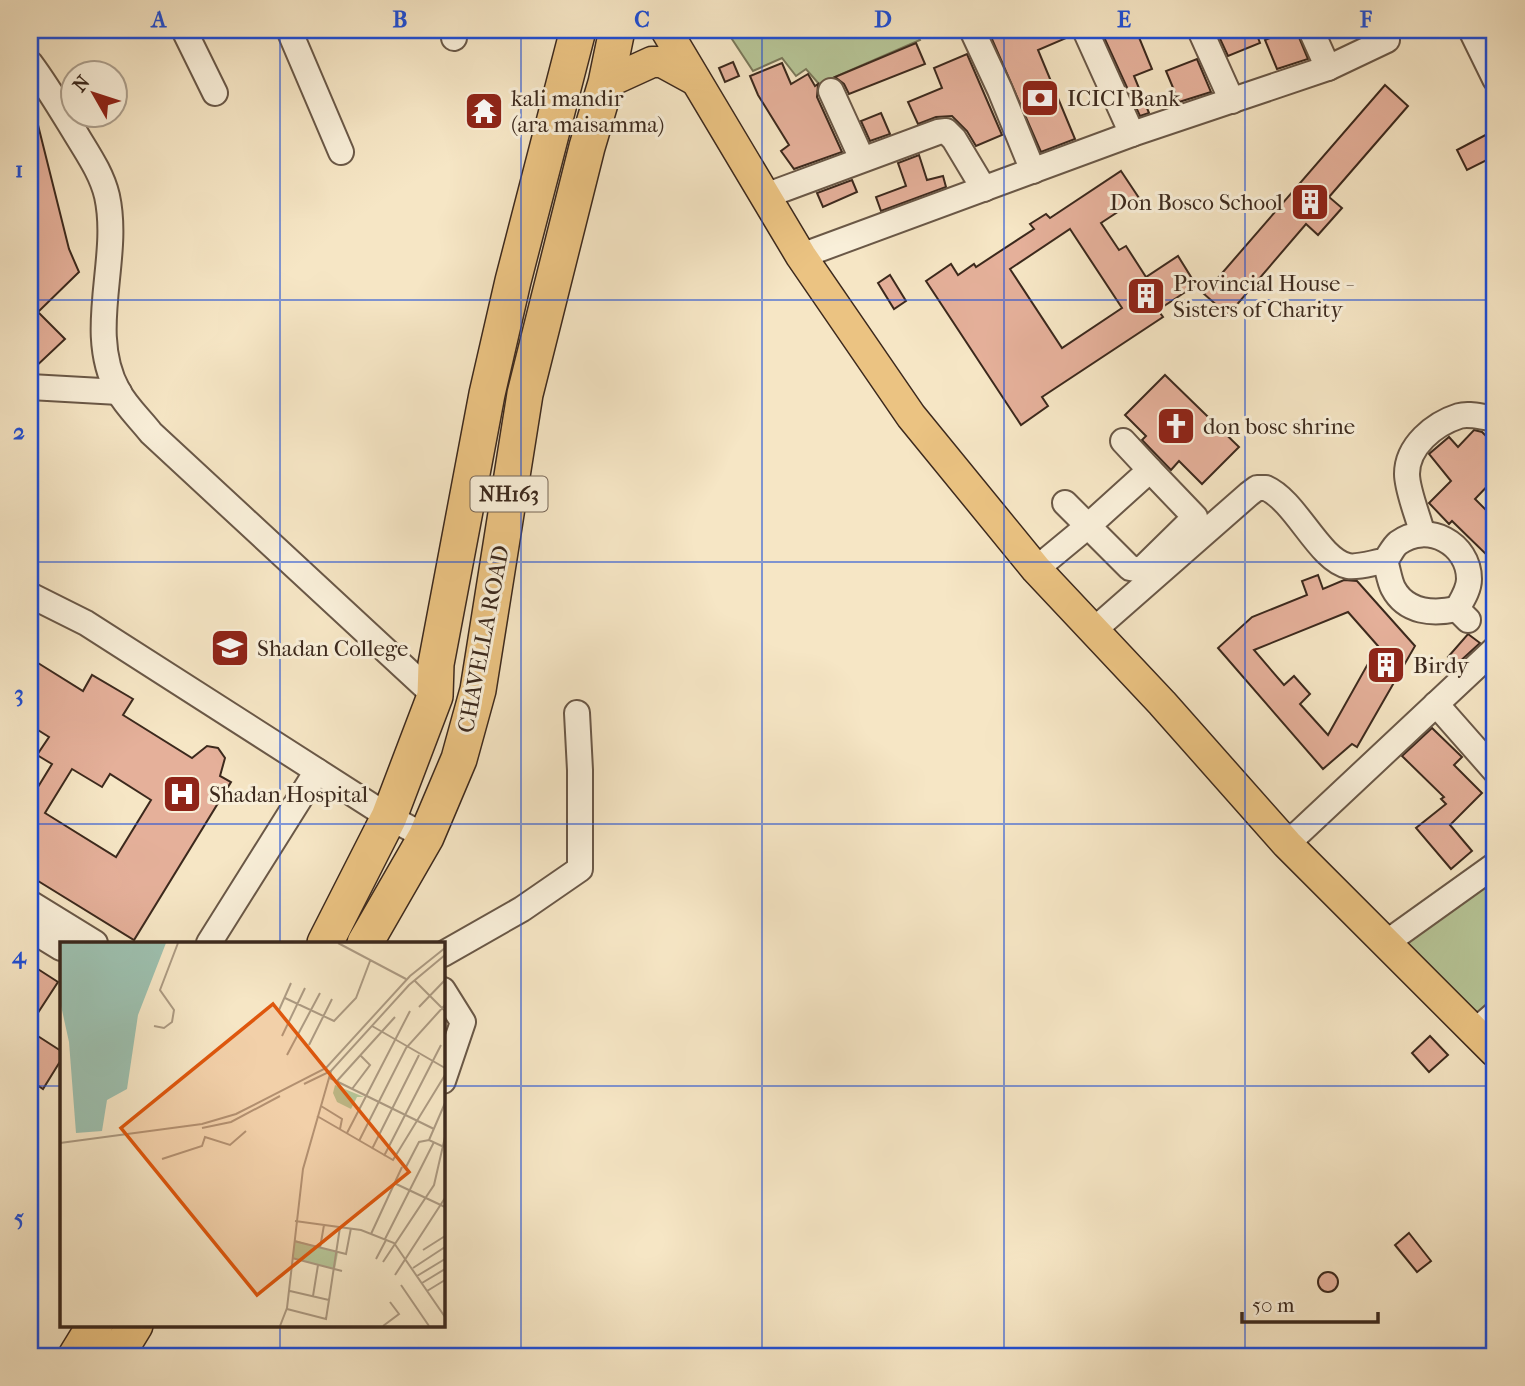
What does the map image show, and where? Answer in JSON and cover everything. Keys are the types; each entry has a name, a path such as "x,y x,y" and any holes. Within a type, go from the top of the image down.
{"highway":[{"name":"CHAVELLA ROAD","path":"326,942 389,817 435,696 436,664 487,394 513,281 578,30"},
{"name":"CHAVELLA ROAD","path":"366,942 426,838 459,759 478,690 525,394 587,147 607,83 617,30"},
{"path":"76,1356 94,1326"},
{"path":"116,1356 134,1326"}],"main road":[{"path":"666,30 801,256 911,416 1037,569 1162,703 1287,844 1385,943 1484,1023 1495,1052"},
{"path":"607,83 652,62 662,62 695,80"}],"street":[{"path":"184,30 215,93"},
{"path":"289,30 341,152"},
{"path":"972,30 1033,171"},
{"path":"1085,30 1132,134"},
{"path":"1200,30 1232,100"},
{"path":"1311,30 1328,68"},
{"path":"801,256 1132,134 1328,68 1387,40 1383,30"},
{"path":"1471,30 1495,79"},
{"path":"30,63 48,86 101,176 107,198 109,231 105,339 107,363 119,392 151,433 435,696"},
{"path":"831,91 862,159"},
{"path":"765,196 930,133 946,131 954,139 984,189"},
{"path":"30,387 119,392"},
{"path":"1422,533 1407,475 1411,455 1423,438 1439,425 1461,416 1492,418"},
{"path":"1065,502 1081,531 1130,568 1142,570 1195,517 1123,441"},
{"path":"1037,569 1150,470"},
{"path":"1094,630 1257,488 1266,488 1281,498 1334,559 1349,566 1385,561 1398,544 1422,533 1443,537 1461,553 1469,578 1463,615 1423,612 1405,601 1393,589 1385,561"},
{"path":"30,594 86,623 426,838"},
{"path":"1287,844 1495,649"},
{"path":"1436,704 1495,771"},
{"path":"444,953 522,909 580,869 577,713"},
{"path":"210,942 317,771"},
{"path":"1385,943 1495,865"},
{"path":"30,903 93,942"},
{"path":"30,929 60,947"},
{"path":"444,992 463,1022 444,1078"}],"green space":[{"path":"726,30 915,30 920,40 819,84 806,69 796,76 782,58 753,71"},
{"path":"1495,861 1495,1011 1476,1026 1392,934"}],"building":[{"path":"988,30 1070,30 1071,36 1038,50 1075,139 1041,152"},
{"path":"1116,30 1136,30 1152,69 1134,76 1149,113 1140,116 1103,35"},
{"path":"1216,30 1255,30 1260,43 1228,56"},
{"path":"1289,30 1296,30 1308,59 1277,69 1265,40"},
{"path":"916,43 925,64 849,94 844,84 835,77"},
{"path":"967,54 1002,135 976,146 967,131 952,116 936,117 918,124 908,102 942,88 934,68"},
{"path":"1197,59 1211,92 1179,102 1166,71"},
{"path":"733,62 739,76 725,82 719,68"},
{"path":"782,63 791,84 808,74 815,86 818,84 817,97 842,152 794,169 781,151 789,145 758,95 750,76"},
{"name":"Don Bosco School","path":"1385,85 1408,106 1329,197 1342,208 1318,235 1306,224 1228,315 1204,294"},
{"path":"30,113 35,113 69,249 79,272 38,312 65,339 30,372"},
{"path":"881,113 890,134 870,141 861,121"},
{"path":"1495,130 1495,156 1467,170 1457,150"},
{"path":"919,155 927,180 943,176 946,187 881,211 876,197 906,186 898,163"},
{"name":"Provincial House - Sisters of Charity","path":"1121,171 1139,198 1101,223 1119,250 1126,246 1146,277 1178,256 1196,285 1158,310 1163,317 1042,397 1048,406 1021,425 926,281 951,264 958,275 974,264 976,267 1034,229 1030,224 1046,214 1050,218","holes":["1070,229 1122,308 1062,348 1010,269"]},
{"path":"852,180 857,192 823,207 817,193"},
{"path":"890,275 906,301 894,309 878,283"},
{"name":"don bosc shrine","path":"1165,375 1239,447 1202,484 1179,461 1171,470 1142,440 1146,436 1125,415"},
{"path":"1474,430 1482,432 1495,445 1495,478 1475,499 1495,519 1495,563 1452,521 1449,524 1429,503 1451,481 1429,454 1449,437 1458,447"},
{"name":"Birdy","path":"1318,575 1323,589 1344,580 1357,581 1415,646 1357,747 1352,744 1323,769 1218,648 1252,617 1307,595 1302,581","holes":["1348,612 1378,646 1328,735 1300,704 1310,694 1294,676 1284,685 1254,650"]},
{"path":"1468,634 1480,643 1456,665 1448,657"},
{"name":"Shadan Hospital","path":"30,658 83,691 92,675 133,699 123,715 192,758 207,746 218,748 225,758 220,776 231,782 134,940 30,876 30,800 52,764 37,755 49,737 30,725","holes":["72,769 102,787 110,774 151,800 116,857 45,813"]},
{"path":"1432,728 1462,757 1454,765 1482,793 1450,825 1472,851 1451,869 1416,828 1446,804 1441,799 1444,797 1402,756"},
{"path":"30,964 58,982 30,1025"},
{"path":"30,1031 60,1050 60,1062 43,1089 30,1080"},
{"path":"1430,1036 1448,1055 1429,1072 1412,1053"},
{"path":"1409,1233 1431,1261 1417,1272 1395,1245"},
{"path":"1328,1272 1335,1275 1338,1282 1335,1289 1328,1292 1321,1289 1318,1282 1321,1275"}],"place":[{"name":"ICICI Bank","path":"1040,98"},
{"name":"kali mandir (ara maisamma)","path":"484,111"},
{"name":"Don Bosco School","path":"1310,202"},
{"name":"Provincial House - Sisters of Charity","path":"1146,296"},
{"name":"don bosc shrine","path":"1176,426"},
{"name":"Shadan College","path":"230,648"},
{"name":"Birdy","path":"1386,665"},
{"name":"Shadan Hospital","path":"182,794"}]}
